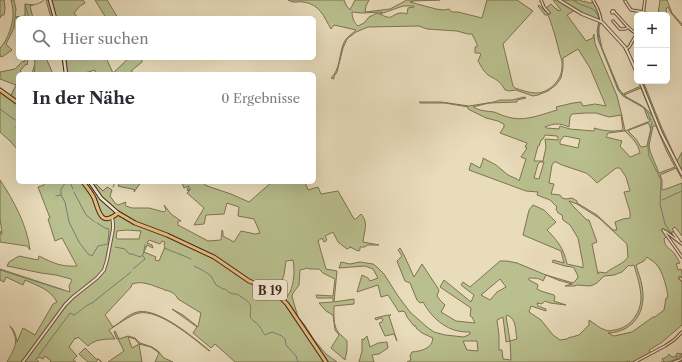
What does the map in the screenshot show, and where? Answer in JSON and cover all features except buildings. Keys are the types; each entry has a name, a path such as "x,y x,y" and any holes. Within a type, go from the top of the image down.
{"main road":[{"path":"50,0 54,16"},
{"path":"64,60 66,72"},
{"path":"0,90 16,102"},
{"path":"85,184 93,195 99,213 104,218 113,217 118,213 102,198 92,184"},
{"path":"111,207 114,211 113,217"},
{"name":"B 19","path":"118,213 206,253 249,281 278,295 287,304 326,362"}],"street":[{"path":"541,0 549,13"},
{"path":"559,0 582,14 601,22 626,48 634,66"},
{"path":"593,0 602,19 601,22"},
{"path":"624,1 631,10 644,12 645,0"},
{"path":"614,12 627,28 634,32"},
{"path":"612,21 620,29 627,28"},
{"path":"626,48 634,38"},
{"path":"641,84 661,133 682,174"},
{"path":"23,362 65,305 97,278 104,270 113,229 113,217"},
{"path":"682,244 663,230 682,257"},
{"path":"673,233 682,244"},
{"path":"635,362 665,346 682,332"},
{"path":"674,362 682,358"}],"green space":[{"path":"0,0 4,0 5,8 4,15 0,18"},
{"path":"11,0 14,0 16,18 14,28 6,44 12,50 0,57 0,48 10,32 13,11"},
{"path":"46,0 83,0 85,3 74,13 76,16 50,16"},
{"path":"95,0 107,0 117,16 105,16"},
{"path":"288,0 344,0 350,10 355,0 369,0 365,12 390,9 407,0 440,0 410,2 436,9 449,9 452,12 482,18 487,0 517,0 533,11 503,44 513,86 515,88 536,93 546,91 554,85 560,77 562,65 548,15 545,15 538,6 539,5 548,14 550,14 546,8 551,4 558,11 561,10 553,0 581,0 589,3 595,2 602,19 599,27 599,34 602,48 619,89 623,94 641,86 640,84 644,84 677,161 682,152 682,179 676,168 660,175 662,180 662,190 682,183 682,236 675,227 672,229 674,231 673,233 682,244 664,231 667,236 664,239 667,246 674,253 680,263 676,264 678,270 681,269 682,273 682,325 661,343 649,350 651,353 635,362 407,362 411,360 410,356 412,352 422,350 431,345 433,338 422,333 416,328 405,312 399,312 388,295 381,297 378,285 357,292 362,275 370,281 378,278 373,269 365,266 339,268 341,262 350,264 360,262 373,264 384,274 410,312 427,327 434,332 445,335 464,337 470,334 470,332 455,330 442,324 423,302 420,303 417,300 410,283 405,281 397,261 402,256 398,250 400,248 414,277 422,264 439,290 437,296 445,305 441,312 456,321 475,323 470,316 471,308 440,287 444,280 471,302 474,295 461,285 463,282 470,287 500,261 517,263 546,275 573,283 577,279 578,276 574,268 552,262 553,260 564,263 561,251 523,235 529,210 533,205 544,210 556,222 547,230 560,246 567,264 583,268 578,238 570,225 563,220 562,215 558,213 556,209 557,207 550,200 537,195 538,192 526,191 469,170 471,163 480,168 483,158 519,181 526,159 521,157 527,148 525,147 527,143 500,133 504,127 504,124 486,118 468,109 468,107 445,103 419,102 441,102 469,106 524,97 526,98 517,100 517,102 489,103 473,107 518,119 541,115 557,110 556,107 573,103 581,102 583,106 595,104 606,106 590,68 578,49 563,58 561,78 556,85 548,91 533,96 516,90 505,90 500,82 487,74 478,61 481,54 475,53 475,47 477,47 477,44 472,34 457,31 427,29 419,26 368,27 356,32 347,39 343,48 337,72 334,79 331,78 338,67 344,43 347,38 356,30 334,25 331,29 324,16 314,5 303,2","holes":["403,6 414,6 408,8 407,14 400,13 391,17 380,14","575,10 584,16 599,21 597,31 598,39 618,90 623,96 644,108 650,121 625,131 617,96 595,44 594,34 593,38 586,41 567,15","352,12 362,13 382,12 369,17 364,23 358,26 355,23","641,88 654,118 643,107 624,95","585,113 596,113 609,117 621,115 623,130 608,131 594,128 595,130 593,131 570,129 560,126 559,129 545,127 557,124 569,127 570,117 572,114","648,123 651,130 647,146 641,147 629,132 629,130","653,126 656,126 675,167 659,173 649,146","625,131 632,138 640,153 630,157 620,146 622,141 606,137 608,133","545,135 558,137 558,140 545,139 546,147 543,161 534,161 541,140","564,136 580,139 578,148 560,144 560,141","540,162 544,162 539,179 534,178 538,164","554,162 586,173 597,183 616,168 620,168 626,177 630,191 624,192 630,212 630,218 615,222 617,230 613,230 597,215 577,203 577,201 572,198 566,199 562,198 560,195 551,194 554,184 549,183 552,165","569,201 577,204 599,218 627,244 628,257 621,264 606,273 599,272 598,274 592,244 597,242 589,220 587,220 575,209","647,257 659,268 668,297 666,298 664,310 632,332 614,336 608,333 625,329 632,324 640,312 643,295 642,283 636,265 644,261","629,265 634,265 641,295 639,310 633,319 620,329 611,331 606,330 589,320 589,325 579,335 560,340 553,335 541,320 529,312 531,306 546,311 546,309 538,306 537,303 542,304 545,301 566,305 554,301 554,295 537,289 538,285 529,280 529,278 543,281 546,275 572,284 565,286 590,286 597,283 604,276 614,275 622,272","500,279 506,287 497,292 490,300 481,295","507,315 514,322 516,329 517,339 510,341","503,317 506,342 510,341 511,360 503,359 502,350 499,350 497,320","463,341 477,341 478,351 467,350"]},
{"path":"660,0 667,0 672,13 682,24 682,26 671,13 668,7 666,9 666,12 658,12"},
{"path":"25,4 33,5 30,6 32,16 25,16"},
{"path":"25,60 28,60 27,65 26,64 20,71 21,72 16,72 16,85 0,79 0,72 15,69 23,61 24,62"},
{"path":"34,60 47,60 52,72 33,72"},
{"path":"62,60 107,60 113,72 96,72 95,70 88,72 65,72"},
{"path":"127,60 142,60 142,62 131,71 132,72 114,72"},
{"path":"16,85 16,148 0,132 0,90 10,97"},
{"path":"0,180 23,222 30,250 27,246 0,242 0,231 2,234 0,218"},
{"path":"44,184 96,184 103,191 107,187 112,190 110,196 118,205 126,202 126,206 132,208 149,208 164,212 166,210 164,205 171,214 181,221 178,221 178,225 208,241 221,240 222,230 223,236 234,242 241,231 255,234 260,233 254,219 238,216 239,207 227,203 224,214 206,215 204,224 194,225 204,208 187,193 190,190 190,188 188,191 187,190 189,186 184,188 182,184 205,184 249,202 270,184 306,184 308,190 318,187 321,194 338,191 354,219 361,214 365,221 363,242 379,245 367,245 365,247 360,247 360,250 358,251 350,247 347,249 338,242 333,232 325,236 326,241 324,242 322,238 318,241 326,269 337,271 334,302 354,299 354,304 334,306 336,329 347,341 345,360 331,348 339,335 335,330 333,315 326,311 319,303 333,302 333,298 317,298 316,295 333,296 335,279 323,273 319,269 308,268 300,270 299,285 292,296 298,317 326,354 337,362 235,362 215,344 211,348 193,333 197,327 172,309 183,315 198,327 201,313 178,299 176,295 171,292 148,284 136,283 132,284 131,287 105,315 113,327 134,313 143,312 152,313 163,318 174,324 210,351 166,320 156,315 139,313 109,330 115,339 104,339 88,346 78,337 76,339 75,338 69,347 77,356 73,360 76,362 50,362 51,361 45,356 43,359 39,357 36,359 39,362 7,362 16,340 10,326 16,336 17,342 23,328 35,335 53,304 57,302 47,291 25,280 23,285 6,277 4,282 0,280 0,269 70,292 69,286 72,280 71,279 7,266 9,262 19,256 38,260 39,256 57,264 77,266 62,238 55,241 48,219 50,218 38,187","holes":["117,231 141,231 139,239 116,238","149,240 160,244 162,241 165,242 165,247 159,261 155,260 156,257 144,252 147,245 153,248 152,245 147,243","293,260 294,272 292,285 286,298 286,304 275,293 264,288 272,284 280,285 284,275 286,261"]},
{"path":"119,184 140,184 134,192 135,190 118,186"},
{"path":"391,315 389,316 397,341 394,334 385,336 379,323 382,322 383,319 381,318 376,320 375,318"},
{"path":"115,331 119,339 128,336 135,338 140,343 152,347 158,351 164,358 173,362 155,362 159,353 151,347 139,344 142,362 108,362 124,351 114,332","holes":["128,337 135,339 139,344 132,348"]},
{"path":"367,336 370,347 378,343 387,342 388,348 379,354 372,355 374,362 359,362 362,351 362,339 364,340"},
{"path":"85,348 96,359 98,359 96,362 88,362 79,354"},
{"path":"677,353 682,353 682,361 665,362 662,359 667,357 669,354 672,357 677,356"}],"waterway":[{"path":"28,16 25,4 35,5 44,0"},
{"path":"573,0 593,9 599,19"},
{"path":"599,23 599,41 618,89 627,98 644,108 651,120"},
{"path":"34,72 35,67"},
{"path":"3,95 16,104"},
{"path":"0,109 15,120"},
{"path":"652,122 648,141 649,156 661,180 660,204 665,224 673,236"},
{"path":"65,184 61,189 61,195 65,202 69,222 79,242 88,254 92,256 98,246 108,244 109,229 97,223"},
{"path":"71,184 73,189"},
{"path":"662,200 682,191"},
{"path":"74,192 86,215 95,222"},
{"path":"56,196 61,195"},
{"path":"115,247 125,249 129,254 140,257 143,255 145,245"},
{"path":"164,248 191,259"},
{"path":"133,269 145,259 143,256"},
{"path":"194,266 211,276 216,285 230,293 237,294 249,302 250,317 261,328 265,335 272,332 282,336 285,339 286,345 296,356 298,362"},
{"path":"0,270 63,290"},
{"path":"39,355 70,313 74,315 92,303 131,272"},
{"path":"668,362 674,360 682,354"}]}
